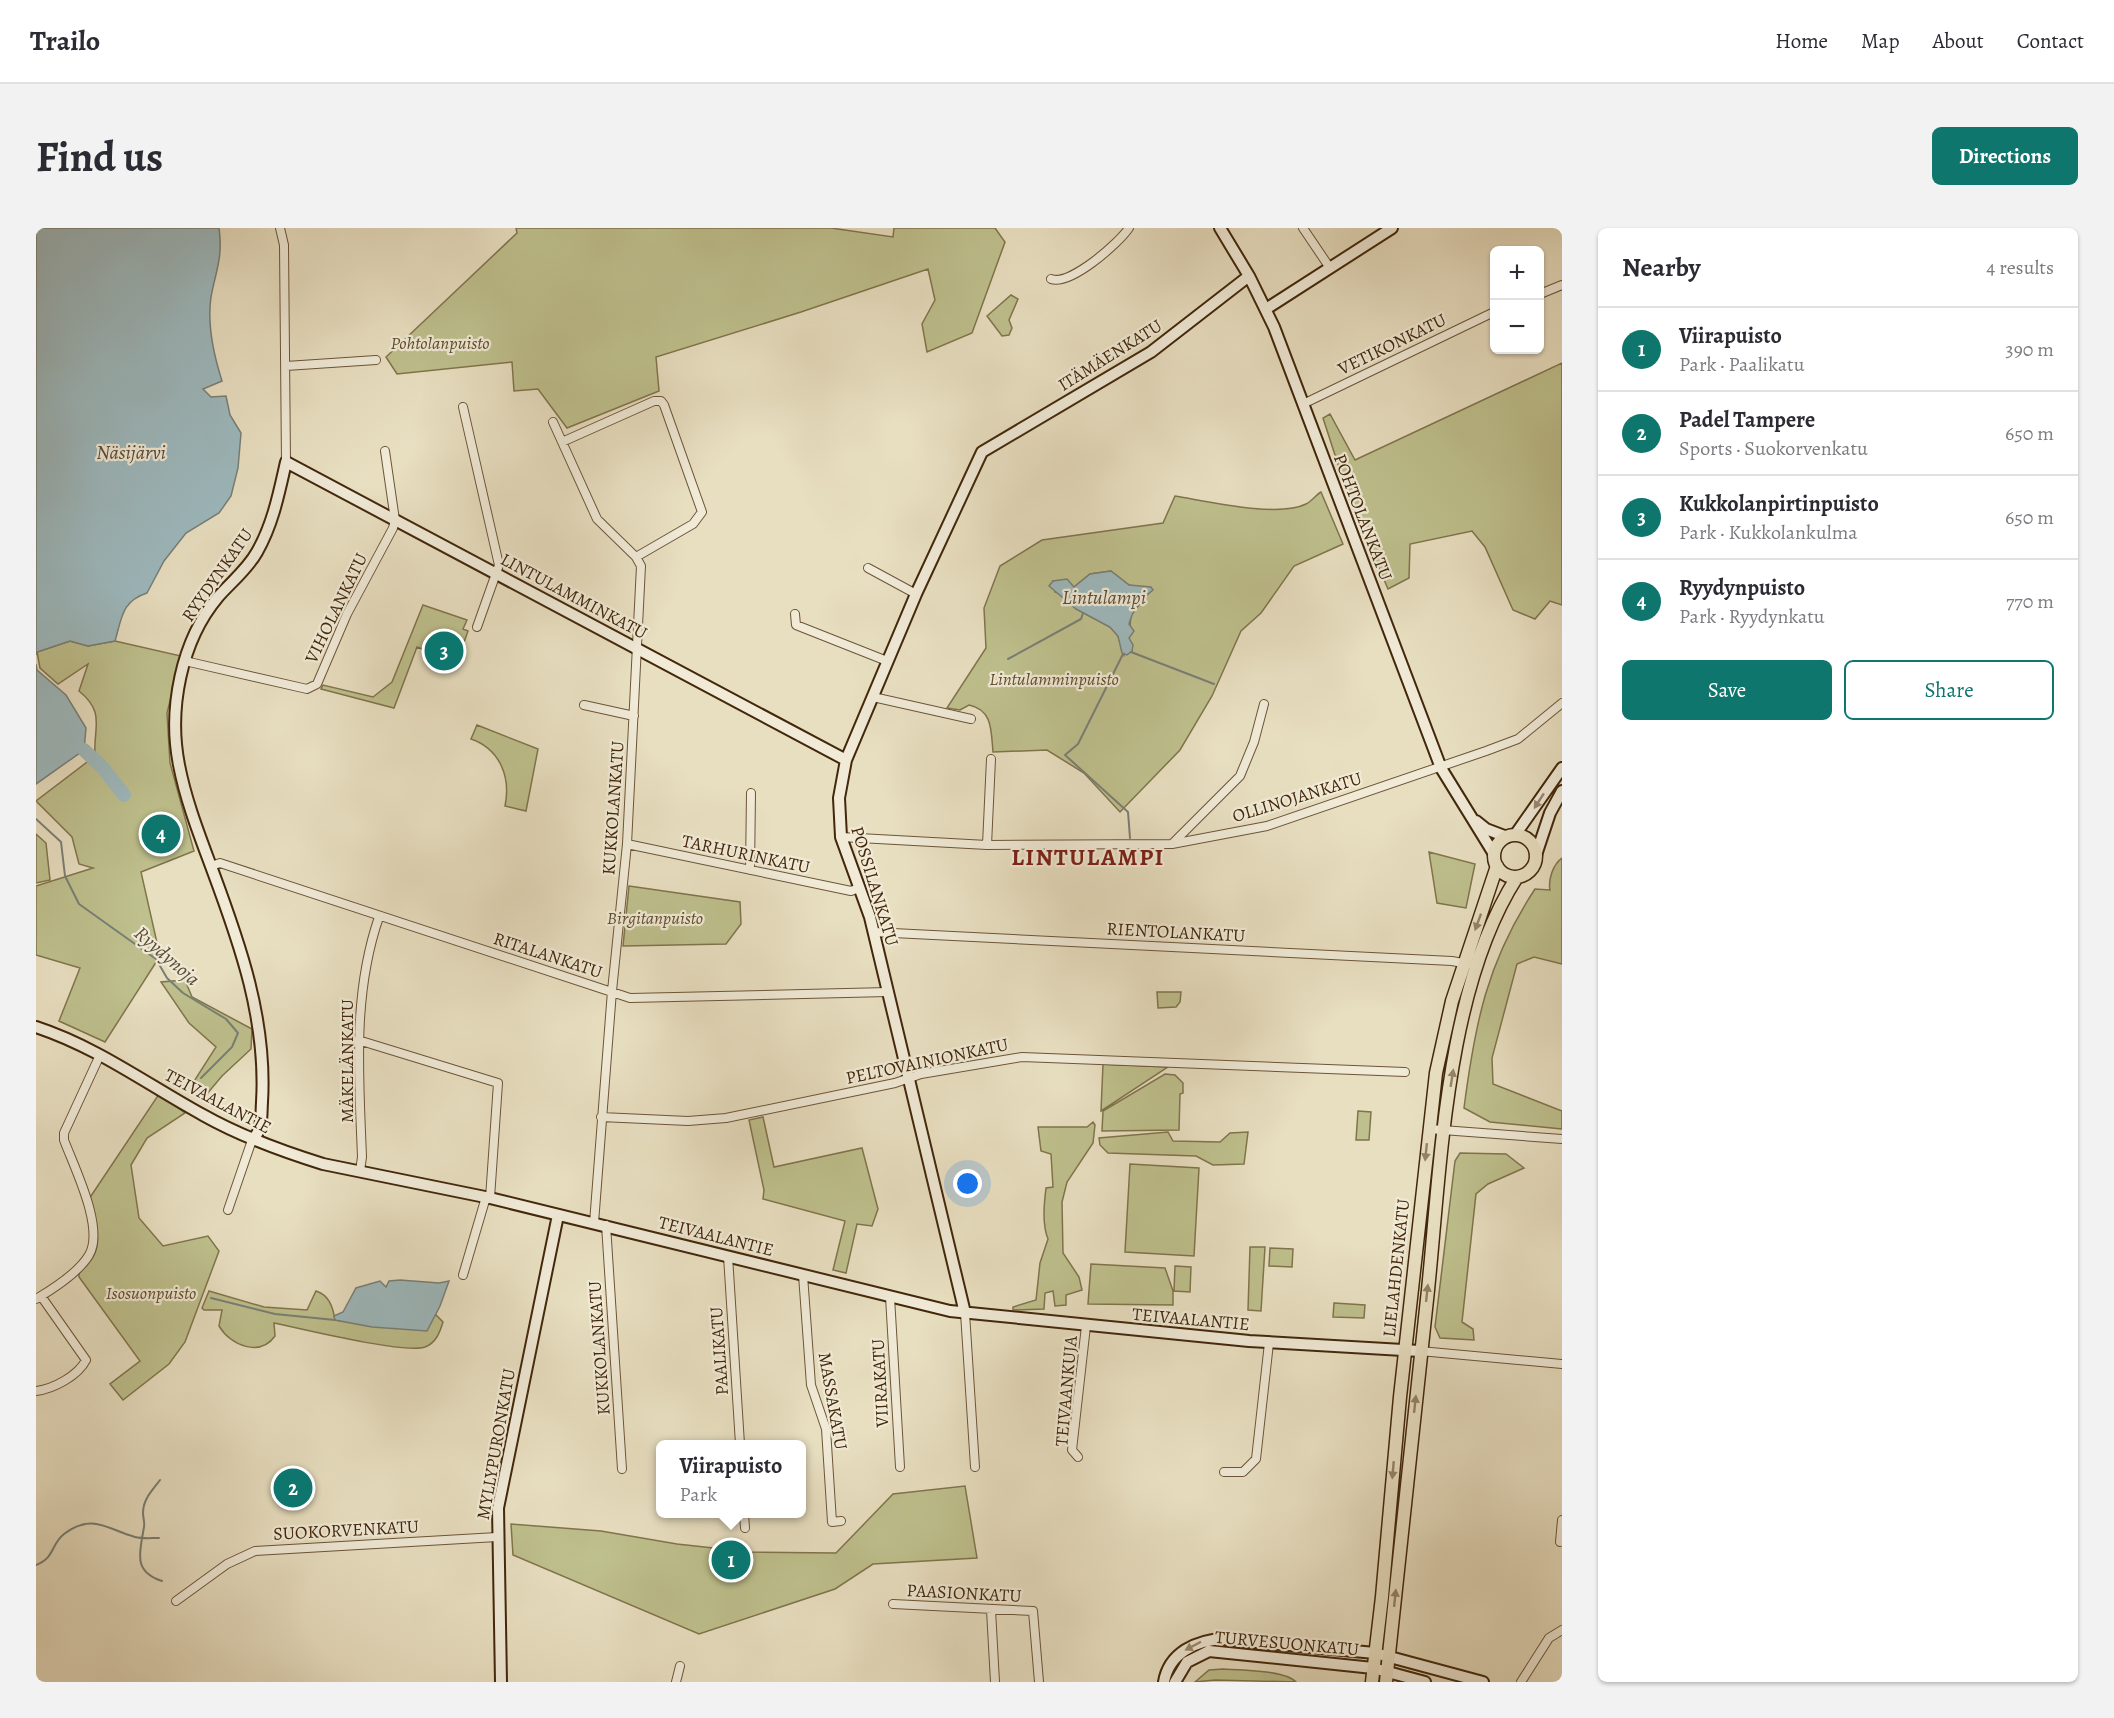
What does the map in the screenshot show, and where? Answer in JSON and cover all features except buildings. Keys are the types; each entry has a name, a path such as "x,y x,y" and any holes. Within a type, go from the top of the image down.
{"main road":[{"name":"POHTOLANKATU","path":"1220,228 1250,276 1266,309 1441,768 1495,860"},
{"path":"1266,309 1392,228"},
{"name":"ITÄMÄENKATU","path":"982,452 1151,352 1250,276"},
{"name":"POSSILANKATU","path":"964,1313 867,905 841,837 839,798 846,760 916,594 982,452"},
{"name":"LINTULAMMINKATU","path":"286,462 846,760"},
{"name":"RYYDYNKATU","path":"252,1140 259,1133 261,1120 263,1077 260,1027 246,967 194,824 176,752 175,710 186,661 197,629 209,610 247,566 261,544 274,514 286,462"},
{"path":"1562,768 1511,836 1498,844 1495,860 1505,875 1517,877 1532,869 1550,813 1562,791"},
{"name":"POHTOLANKATU","path":"1473,819 1486,829 1511,836"},
{"path":"1511,836 1531,842 1536,855"},
{"name":"LIELAHDENKATU","path":"1372,1682 1429,1129 1445,1030 1495,860"},
{"name":"LIELAHDENKATU","path":"1386,1677 1420,1351 1445,1131 1458,1043 1478,966 1497,913 1517,877"},
{"name":"TEIVAALANTIE","path":"36,1027 100,1054 202,1115 252,1140 323,1164 488,1198 890,1297 964,1313 1086,1326 1269,1343 1420,1351"},
{"name":"MYLLYPURONKATU","path":"501,1682 496,1537 500,1494 558,1215"},
{"name":"TURVESUONKATU","path":"1164,1682 1169,1668 1179,1654 1191,1646 1208,1640 1375,1653 1483,1682"},
{"name":"TURVESUONKATU","path":"1175,1682 1187,1662 1209,1651 1373,1668 1386,1677 1425,1682"}],"street":[{"name":"RYYDYNKATU","path":"280,228 284,245 286,462"},
{"path":"1051,279 1062,281 1072,275 1119,243 1128,228"},
{"path":"1303,228 1330,268"},
{"path":"1544,292 1562,285"},
{"name":"VETIKONKATU","path":"1303,404 1490,314"},
{"path":"286,366 376,360"},
{"path":"553,422 562,442 597,519 636,557 693,524 702,512 663,403 651,403 562,442"},
{"path":"463,407 499,561 498,573 477,627"},
{"path":"385,451 395,520"},
{"name":"VIHOLANKATU","path":"186,661 303,688 314,687 351,606 393,528 395,520"},
{"name":"KUKKOLANKATU","path":"594,1223 601,1116 627,844 641,566 636,557"},
{"path":"868,568 916,594"},
{"path":"795,614 796,625 887,661"},
{"path":"873,697 971,719"},
{"name":"OLLINOJANKATU","path":"841,837 987,845 1172,844 1267,826 1441,768 1518,739 1562,703"},
{"path":"1172,844 1240,776 1254,742 1264,704"},
{"path":"584,705 634,716"},
{"path":"987,845 991,759"},
{"path":"750,870 751,793"},
{"name":"TARHURINKATU","path":"627,844 851,891 859,888"},
{"name":"RITALANKATU","path":"211,866 220,863 630,998 888,992"},
{"name":"MÄKELÄNKATU","path":"360,1171 362,1157 358,1040 362,980 379,917"},
{"name":"RIENTOLANKATU","path":"873,932 1438,960 1478,966"},
{"path":"358,1040 498,1083 488,1198 463,1275"},
{"path":"36,1391 55,1386 86,1360 39,1297 77,1269 92,1249 92,1222 64,1140 64,1133 100,1054"},
{"name":"PELTOVAINIONKATU","path":"601,1116 688,1121 726,1118 908,1079 921,1074 1022,1057 1405,1072"},
{"path":"1429,1129 1562,1139"},
{"path":"228,1210 252,1140"},
{"name":"KUKKOLANKATU","path":"606,1226 622,1469"},
{"name":"PAALIKATU","path":"728,1257 740,1440"},
{"name":"MASSAKATU","path":"803,1275 811,1385 826,1429 832,1522 841,1521"},
{"name":"VIIRAKATU","path":"890,1297 900,1467"},
{"path":"964,1313 975,1467"},
{"name":"TEIVAANKUJA","path":"1078,1457 1072,1450 1086,1326"},
{"path":"1224,1472 1243,1472 1256,1459 1269,1343"},
{"path":"1420,1351 1562,1364"},
{"path":"744,1518 745,1528"},
{"path":"1560,1542 1562,1520"},
{"name":"SUOKORVENKATU","path":"176,1601 227,1564 255,1551 496,1537"},
{"name":"PAASIONKATU","path":"893,1604 991,1611 1033,1611 1039,1682"},
{"path":"991,1611 995,1682"},
{"path":"1521,1682 1549,1638 1562,1630"},
{"path":"676,1682 680,1666"}],"green space":[{"name":"Pohtolanpuisto","path":"516,228 831,228 893,237 894,228 995,228 1005,242 972,333 927,352 922,324 935,300 928,269 801,312 656,357 659,391 567,428 538,389 514,391 512,362 397,374 386,357 517,233"},
{"path":"1011,295 1018,299 1009,320 1012,328 1009,335 1002,336 987,316"},
{"path":"1562,363 1562,605 1550,601 1535,619 1513,610 1485,547 1472,531 1410,544 1409,578 1388,589 1347,492 1323,418 1330,414 1355,460"},
{"name":"Lintulamminpuisto","path":"1321,492 1343,544 1294,566 1261,613 1241,631 1212,696 1180,750 1120,812 1084,773 1047,750 993,752 989,722 983,712 969,705 960,710 947,708 986,648 984,608 1000,566 1042,540 1163,523 1175,496 1242,507 1278,509 1294,508 1306,504","holes":["1111,571 1129,585 1152,590 1131,615 1129,638 1124,655 1118,636 1110,627 1076,609 1064,595 1055,592 1053,581 1074,587 1090,574"]},
{"path":"423,605 467,620 463,629 468,631 457,662 417,647 394,708 321,689 323,685 373,697 392,682"},
{"path":"70,641 88,646 115,641 181,656 167,713 170,763 194,851 141,872 160,956 105,1042 59,1021 80,968 36,955 36,886 93,868 79,864 72,837 36,801 95,756 95,714 93,706 79,691 88,664 58,684 40,668 37,652"},
{"path":"477,725 538,749 526,811 505,806 506,785 501,765 489,750 471,739"},
{"path":"36,834 46,843 50,880 36,883"},
{"path":"1429,852 1475,864 1466,908 1437,903"},
{"path":"1562,858 1562,964 1534,957 1517,964 1492,1058 1493,1084 1562,1111 1562,1129 1490,1122 1464,1108 1473,1048 1486,994 1505,942 1519,916 1535,889 1550,890 1552,872"},
{"name":"Birgitanpuisto","path":"629,886 740,902 741,924 726,944 623,946"},
{"path":"185,980 192,997 252,1029 251,1049 222,1076 206,1095 191,1086 216,1047 189,1023 161,982"},
{"path":"1157,992 1181,992 1180,1002 1176,1007 1158,1008"},
{"path":"1103,1064 1168,1067 1101,1111"},
{"path":"1165,1074 1175,1075 1183,1083 1183,1093 1180,1094 1179,1130 1102,1131 1103,1111"},
{"name":"Isosuonpuisto","path":"159,1094 185,1113 147,1138 131,1165 139,1218 163,1246 208,1236 219,1251 185,1342 169,1364 123,1400 110,1384 140,1361 79,1277 79,1272 94,1256 97,1248 97,1230 89,1199"},
{"path":"1358,1111 1371,1112 1369,1140 1356,1140"},
{"path":"763,1117 774,1167 862,1148 878,1209 872,1226 857,1224 846,1273 833,1270 845,1221 763,1199 764,1190 749,1120"},
{"path":"1093,1122 1095,1125 1093,1143 1067,1182 1062,1202 1063,1253 1079,1277 1082,1290 1066,1295 1066,1305 1055,1306 1053,1291 1045,1293 1044,1309 1013,1310 1013,1307 1036,1300 1040,1263 1048,1239 1044,1207 1046,1188 1053,1187 1051,1154 1041,1151 1038,1127 1087,1127"},
{"path":"1168,1132 1173,1141 1220,1142 1230,1133 1248,1132 1244,1164 1213,1165 1196,1156 1108,1153 1100,1145 1099,1138"},
{"path":"1460,1153 1506,1154 1524,1168 1488,1184 1476,1194 1462,1322 1473,1329 1474,1340 1440,1338 1435,1327 1455,1161"},
{"path":"1130,1164 1199,1168 1194,1256 1125,1252"},
{"path":"1250,1247 1265,1247 1261,1311 1248,1310"},
{"path":"1270,1248 1293,1249 1292,1267 1269,1266"},
{"path":"1091,1264 1165,1268 1173,1291 1173,1305 1088,1304"},
{"path":"1175,1266 1191,1267 1190,1292 1174,1291"},
{"path":"209,1291 264,1307 307,1310 316,1291 330,1302 335,1320 389,1327 430,1322 435,1314 443,1322 435,1340 425,1347 375,1344 274,1323 275,1336 269,1342 262,1346 246,1346 231,1339 219,1326 222,1310 202,1308"},
{"path":"1334,1303 1365,1305 1364,1318 1333,1317"},
{"path":"965,1486 977,1558 873,1564 835,1589 699,1634 513,1555 511,1524 601,1531 677,1544 750,1552 836,1553 893,1494"},
{"path":"1209,1670 1273,1673 1291,1678 1296,1682 1215,1680 1195,1682"}],"water":[{"name":"Näsijärvi","path":"36,228 219,228 220,256 211,297 210,318 214,351 222,381 203,389 211,397 226,396 230,415 241,433 238,468 231,496 219,513 186,533 164,561 147,593 132,600 128,605 115,641 88,646 70,641 37,652 36,655"},
{"name":"Lintulampi","path":"1111,571 1129,585 1151,587 1153,590 1138,605 1130,619 1129,624 1134,631 1129,638 1133,645 1132,651 1127,655 1122,653 1118,636 1110,627 1076,609 1049,586 1053,581 1067,579 1074,587 1090,574"},
{"path":"36,664 37,670 66,695 86,728 84,750 36,784"},
{"path":"380,1281 386,1287 389,1281 439,1283 449,1281 440,1306 427,1331 372,1327 335,1320 334,1316 343,1312 356,1288"}],"waterway":[{"path":"1008,659 1081,619 1083,613"},
{"path":"1131,652 1214,684"},
{"path":"1123,654 1078,744 1065,755 1128,812 1130,838"},
{"path":"84,750 103,768 124,795"},
{"name":"Ryydynoja","path":"36,819 61,842 65,876 79,904 156,959 167,978 183,993 226,1019 238,1033 232,1047 201,1078"},
{"name":"Ryydynoja","path":"211,1298 275,1314 335,1320"},
{"path":"160,1480 145,1503 140,1560 146,1572 162,1581"},
{"path":"36,1565 47,1559 64,1534 83,1524 99,1525 138,1538 159,1538"}],"place":[{"name":"Kukkolanpirtinpuisto","path":"444,651"},
{"name":"Ryydynpuisto","path":"161,834"},
{"name":"Padel Tampere","path":"293,1488"},
{"name":"Viirapuisto","path":"731,1560"}],"district":[{"name":"LINTULAMPI","path":"1088,857"}]}
